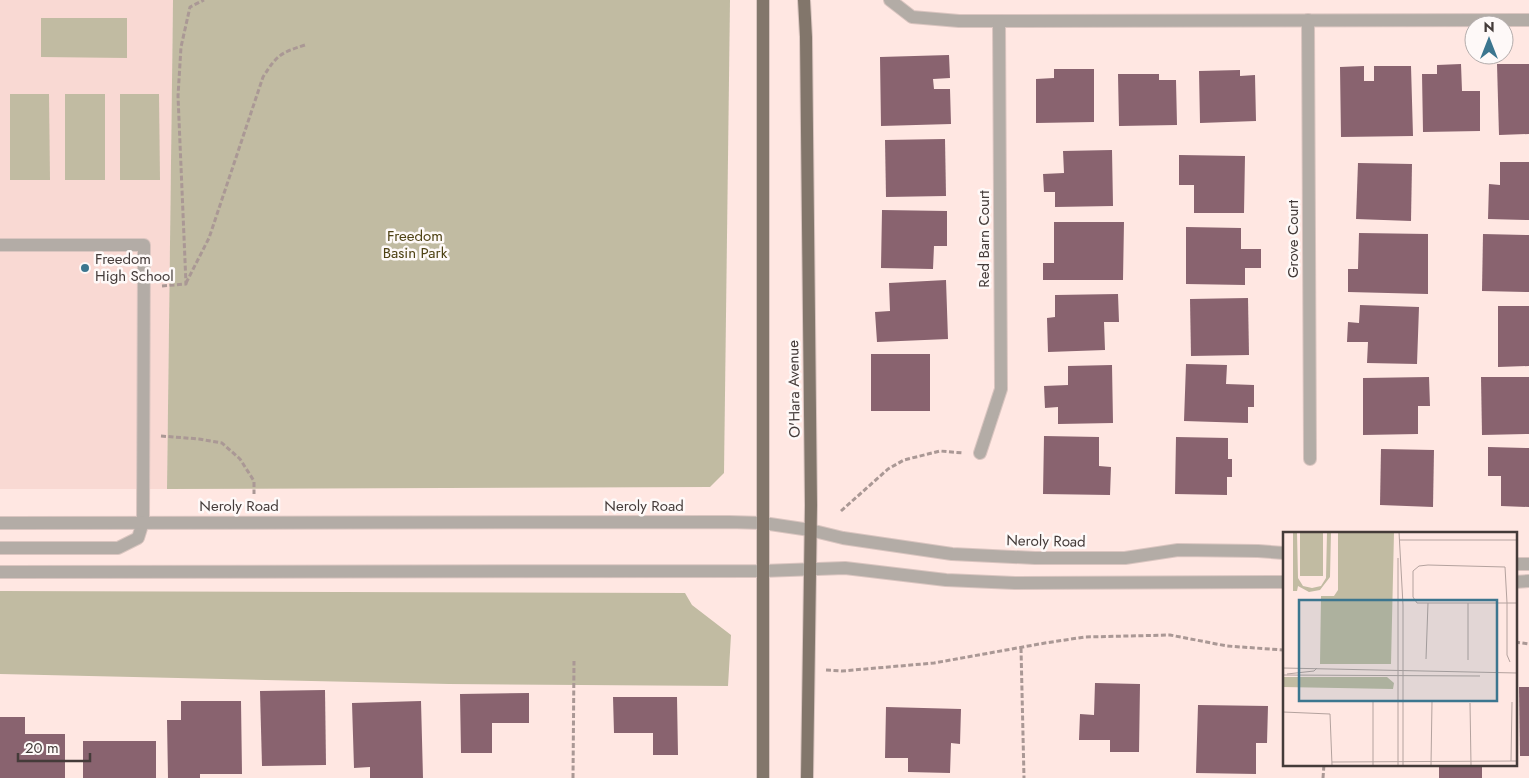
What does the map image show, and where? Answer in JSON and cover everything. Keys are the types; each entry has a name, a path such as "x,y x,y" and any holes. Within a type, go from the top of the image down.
{"main road":[{"name":"O'Hara Avenue","path":"763,0 763,778"},
{"name":"O'Hara Avenue","path":"804,0 811,485 807,778"}],"street":[{"path":"890,0 912,17 959,22 1529,20"},
{"name":"Grove Court","path":"1308,20 1310,459"},
{"name":"Red Barn Court","path":"980,453 1001,389 999,21"},
{"path":"0,245 144,245 143,522 138,538 118,548 0,548"},
{"name":"Neroly Road","path":"0,523 763,523 810,530 843,538 952,554 1034,558 1125,558 1178,550 1258,551 1283,554"},
{"path":"1516,564 1529,564"},
{"path":"0,572 762,571 845,568 946,580 1016,583 1283,582"},
{"path":"1516,582 1529,582"}],"path":[{"path":"186,284 178,96 181,47 190,7 204,0"},
{"path":"186,284 209,238 263,77 274,60 287,51 305,46"},
{"path":"144,288 186,284"},
{"path":"143,435 199,438 222,443 240,459 254,481 254,494"},
{"path":"841,512 888,469 904,460 940,451 980,453"},
{"path":"808,670 842,670 934,663 1085,637 1170,635 1227,646 1283,650"},
{"path":"1516,642 1529,644"},
{"path":"1021,648 1024,778"},
{"path":"573,778 574,660"}],"shaded area":[{"name":"Freedom High School","path":"0,0 173,0 167,489 0,489"}],"green space":[{"name":"Freedom Basin Park","path":"173,0 730,0 724,473 710,487 167,489"},
{"path":"41,18 127,18 127,58 41,57"},
{"path":"10,94 49,94 50,180 10,180"},
{"path":"65,94 105,94 105,180 65,180"},
{"path":"120,94 159,94 160,180 120,180"},
{"path":"0,591 685,593 692,605 731,635 728,686 449,684 0,674"}],"building":[{"path":"949,55 950,78 933,79 934,89 950,89 951,124 881,126 880,57"},
{"path":"1461,64 1462,91 1480,91 1480,131 1423,132 1422,74 1437,74 1437,65"},
{"path":"1529,64 1529,134 1499,135 1497,65"},
{"path":"1364,66 1364,81 1374,81 1374,66 1411,66 1413,136 1341,137 1340,67"},
{"path":"1054,69 1094,69 1094,122 1036,123 1036,79 1054,78"},
{"path":"1240,70 1240,76 1255,75 1256,121 1200,123 1199,71"},
{"path":"1118,74 1159,74 1159,80 1176,80 1177,125 1119,126"},
{"path":"945,139 946,196 886,197 885,140"},
{"path":"1112,150 1113,206 1055,207 1055,192 1044,192 1043,174 1064,173 1063,151"},
{"path":"1179,155 1245,156 1244,213 1194,213 1194,185 1179,185"},
{"path":"1500,162 1529,162 1529,220 1488,219 1489,184 1500,185"},
{"path":"1358,163 1412,164 1411,221 1356,219"},
{"path":"882,210 947,211 947,246 934,246 933,269 881,268"},
{"path":"1054,222 1124,222 1123,280 1043,280 1043,263 1054,263"},
{"path":"1186,227 1241,228 1241,249 1261,249 1261,268 1245,268 1245,285 1186,284"},
{"path":"1359,233 1428,234 1428,294 1348,292 1348,269 1358,269"},
{"path":"1483,234 1529,235 1529,292 1482,291"},
{"path":"946,280 948,339 877,342 875,312 890,311 889,283"},
{"path":"1118,294 1119,322 1104,322 1105,350 1048,352 1047,318 1055,317 1055,295"},
{"path":"1248,298 1249,355 1191,356 1190,299"},
{"path":"1360,305 1419,307 1417,364 1367,363 1368,342 1347,342 1348,322 1359,323"},
{"path":"1498,306 1529,306 1529,366 1498,367"},
{"path":"871,354 930,354 930,411 871,411"},
{"path":"1186,364 1227,365 1226,384 1254,385 1254,407 1248,407 1248,423 1184,421"},
{"path":"1112,365 1113,423 1058,424 1058,407 1045,408 1044,386 1068,385 1068,366"},
{"path":"1429,377 1430,406 1418,406 1418,434 1363,435 1363,378"},
{"path":"1481,377 1529,377 1529,434 1482,435"},
{"path":"1044,436 1099,437 1099,466 1111,467 1110,495 1043,494"},
{"path":"1176,437 1228,438 1228,459 1232,459 1232,477 1227,477 1227,495 1175,494"},
{"path":"1488,447 1529,448 1529,507 1501,506 1501,476 1488,476"},
{"path":"1381,449 1434,450 1433,507 1380,505"},
{"path":"1095,683 1140,684 1139,752 1110,752 1110,740 1079,740 1080,714 1094,715"},
{"path":"1519,687 1529,687 1529,756 1520,756"},
{"path":"325,690 326,765 262,766 260,691"},
{"path":"529,693 529,723 492,723 492,753 461,753 460,694"},
{"path":"613,697 677,697 678,755 653,755 653,733 614,733"},
{"path":"181,701 241,701 242,774 200,774 200,778 168,778 167,720 181,720"},
{"path":"421,701 423,778 370,778 370,767 354,768 352,703"},
{"path":"1198,705 1268,706 1267,743 1256,743 1256,774 1196,773"},
{"path":"886,707 961,709 960,744 951,743 950,773 908,772 908,758 885,758"},
{"path":"0,717 25,717 25,734 65,734 65,778 0,778"},
{"path":"83,741 156,741 156,778 83,778"},
{"path":"1439,766 1482,766 1482,778 1439,778"}],"place":[{"name":"Freedom High School","path":"85,268"}]}
